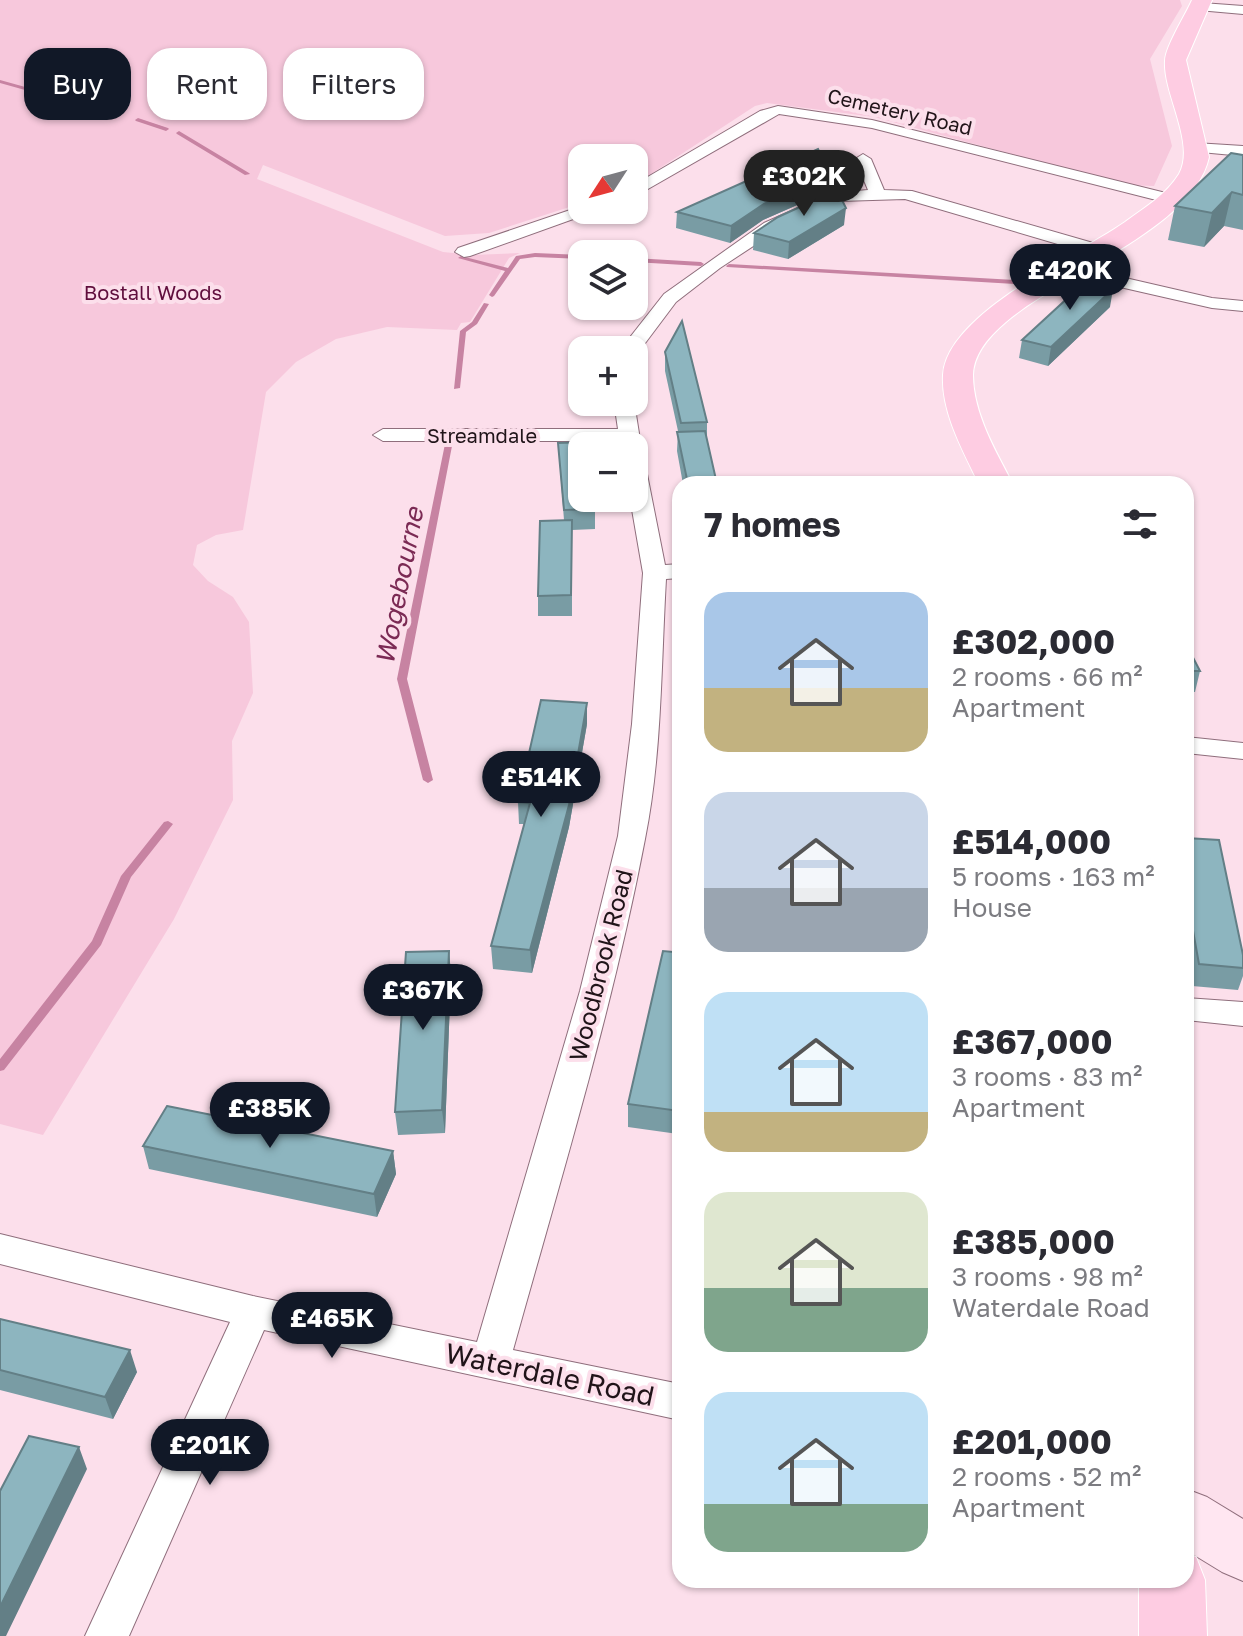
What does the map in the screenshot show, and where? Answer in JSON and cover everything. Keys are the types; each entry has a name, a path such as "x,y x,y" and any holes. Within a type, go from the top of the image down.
{"main road":[{"path":"992,476 977,446 959,392 960,363 993,321 1101,251 1172,199 1196,164 1175,60 1202,3"},
{"path":"1172,1588 1173,1636"}],"street":[{"path":"1202,3 1243,10"},
{"name":"Cemetery Road","path":"648,184 765,114 778,110 872,124 1172,199"},
{"path":"1195,148 1243,151"},
{"path":"863,159 877,193"},
{"path":"641,336 670,298 714,264 770,227 838,196 906,194 1101,251"},
{"path":"464,252 568,216"},
{"path":"1069,270 1212,303 1243,306"},
{"name":"Streamdale","path":"383,435 568,439"},
{"name":"Woodbrook Road","path":"491,1361 592,1005 632,836 667,572 648,510"},
{"path":"1194,746 1243,751"},
{"path":"1194,1010 1243,1014"},
{"name":"Waterdale Road","path":"0,1249 253,1312 672,1400"},
{"path":"107,1636 253,1312"},
{"path":"1194,1522 1243,1552"}],"green space":[{"name":"Bostall Woods","path":"0,0 1180,0 1182,6 1150,59 1172,146 1154,186 1126,185 874,117 767,103 755,106 648,176 648,144 568,144 568,208 489,233 445,236 263,165 257,179 443,252 473,255 520,253 509,258 470,322 461,323 457,330 387,327 336,339 296,362 266,392 243,530 216,535 197,545 193,565 208,581 233,597 249,622 253,693 232,741 233,800 174,919 43,1135 0,1124"}],"building":[{"path":"818,149 830,175 764,204 731,226 677,212"},
{"path":"1231,153 1243,155 1243,195 1232,192 1212,213 1175,206"},
{"path":"837,190 846,208 789,242 754,233 778,217"},
{"path":"1096,272 1113,289 1051,347 1022,340"},
{"path":"682,321 707,422 681,423 665,352"},
{"path":"705,431 715,476 686,476 677,432"},
{"path":"558,443 568,443 568,510 564,510"},
{"path":"572,520 571,595 538,596 540,521"},
{"path":"541,700 587,703 569,805 530,950 491,946 530,803 518,802"},
{"path":"1194,838 1219,840 1243,955 1243,968 1199,964 1194,936"},
{"path":"449,951 442,1110 395,1112 406,952"},
{"path":"663,951 672,952 672,1110 628,1104"},
{"path":"167,1106 393,1151 374,1194 143,1146"},
{"path":"0,1319 130,1350 105,1397 0,1370"},
{"path":"29,1436 79,1447 0,1607 0,1491"}],"waterway":[{"path":"0,81 24,88"},
{"path":"138,120 166,129"},
{"path":"179,133 247,174"},
{"name":"Wogebourne","path":"492,295 518,257 568,256"},
{"path":"461,258 509,270"},
{"name":"Wogebourne","path":"648,261 701,264"},
{"name":"Wogebourne","path":"729,266 1015,282"},
{"name":"Wogebourne","path":"456,388 463,331 475,323 486,304"},
{"name":"Wogebourne","path":"428,780 402,679 448,446"},
{"path":"0,1067 97,942 126,876 168,824"}]}
